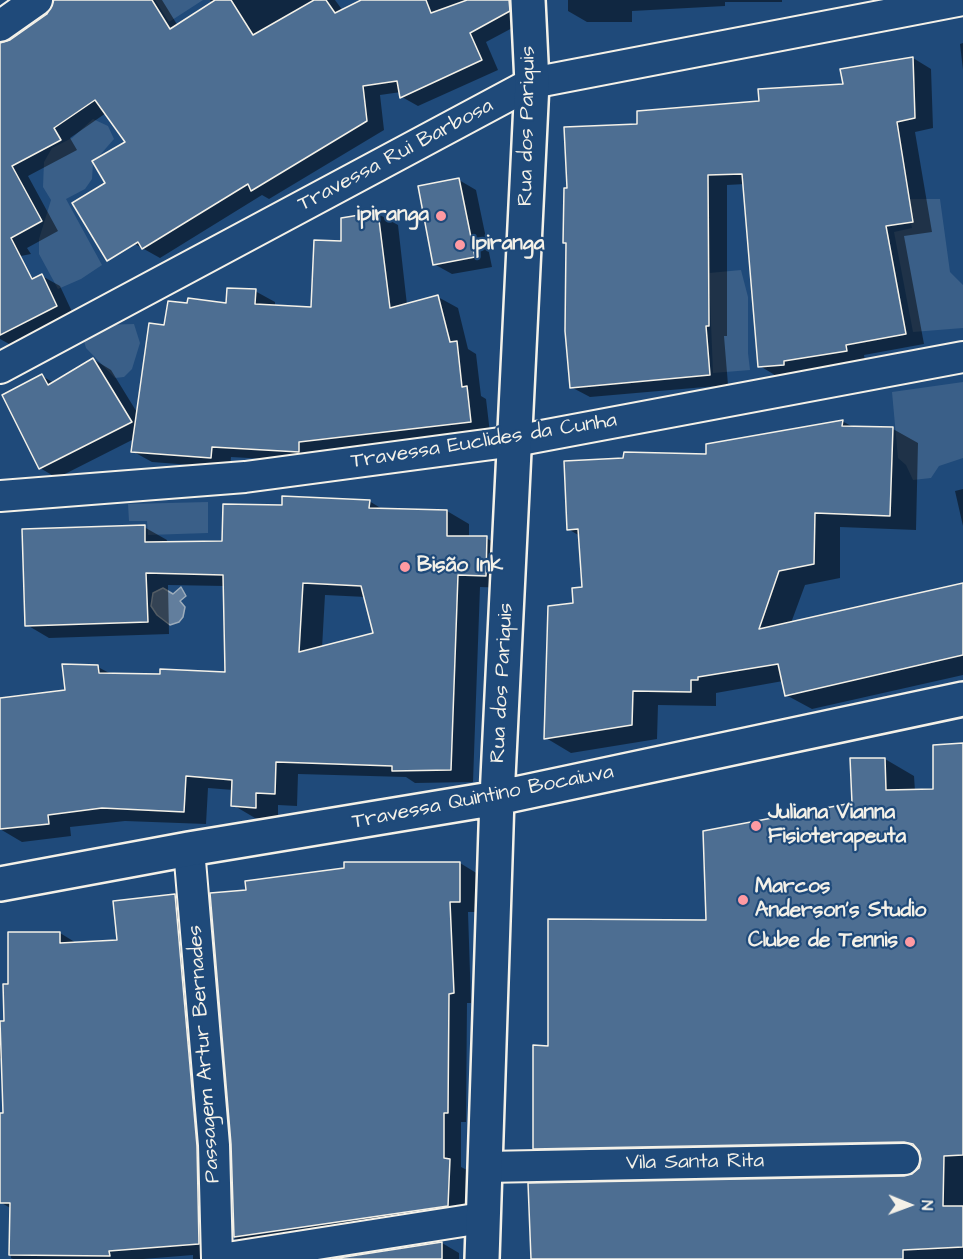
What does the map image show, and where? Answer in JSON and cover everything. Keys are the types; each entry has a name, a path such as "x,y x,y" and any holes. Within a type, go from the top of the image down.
{"street":[{"path":"0,26 37,0"},
{"name":"Rua dos Pariquis","path":"482,1259 497,798 532,83 528,0"},
{"name":"Travessa Rui Barbosa","path":"0,368 532,83 963,0"},
{"name":"Travessa Euclides da Cunha","path":"0,496 245,477 515,441 963,357"},
{"name":"Travessa Quintino Bocaiuva","path":"0,884 189,849 497,798 963,699"},
{"name":"Passagem Artur Bernades","path":"189,849 214,1145 219,1259"},
{"name":"Vila Santa Rita","path":"485,1167 904,1159"},
{"path":"219,1259 482,1218"}],"shaded area":[{"path":"155,0 203,0 169,22"},
{"path":"93,119 108,126 114,139 93,163 92,179 85,189 66,199 102,265 81,279 58,289 39,254 39,239 51,200 43,187 44,162 52,148 72,138"},
{"path":"906,199 940,199 950,272 963,285 963,328 913,332 894,232 912,228"},
{"path":"741,270 748,297 750,370 713,373 709,273"},
{"path":"134,324 140,343 132,369 124,377 115,378 86,348 83,338 99,325"},
{"path":"963,382 963,458 939,466 931,478 913,480 906,465 898,458 892,392"},
{"path":"208,502 208,533 148,535 147,521 129,521 128,504"},
{"path":"181,587 186,596 180,601 185,607 183,617 179,622 170,625 157,615 151,606 153,593 163,588 173,594"}],"building":[{"path":"54,0 152,0 170,29 215,0 231,0 253,35 314,0 326,0 335,13 361,0 426,0 431,13 467,0 509,0 510,11 470,33 482,60 400,98 397,81 363,86 367,121 251,191 248,184 142,249 138,242 107,261 72,203 105,183 92,161 125,142 95,100 54,128 61,140 12,166 42,221 11,238 32,279 42,274 57,306 0,335 0,43 10,40 47,14"},
{"path":"913,57 915,118 897,122 913,222 886,226 906,334 846,345 847,351 784,361 784,365 758,367 742,174 708,175 709,326 706,326 710,375 570,388 565,331 566,243 563,243 564,188 567,188 564,127 637,124 637,111 759,101 758,89 843,84 840,69"},
{"path":"459,178 475,257 433,265 418,186"},
{"path":"378,212 390,308 438,295 450,342 457,341 462,387 467,386 471,422 299,442 299,452 212,447 211,458 131,452 149,323 164,325 168,301 187,303 188,298 226,303 227,288 256,289 255,304 311,307 314,240 341,241 341,218"},
{"path":"93,358 132,422 39,469 2,395 42,374 48,385"},
{"path":"843,420 842,426 893,427 890,516 815,513 814,564 779,571 759,629 963,583 963,655 785,696 778,664 698,677 698,680 691,680 691,692 633,691 632,725 544,739 548,606 573,603 572,588 582,587 578,529 567,530 564,461 623,458 624,452 706,454 706,444"},
{"path":"282,496 370,500 369,508 447,510 447,536 487,536 486,576 458,575 451,770 392,771 392,766 276,762 275,794 256,793 256,808 231,806 232,780 186,776 184,812 102,808 48,815 49,824 0,829 0,698 65,690 62,664 98,665 99,673 160,674 160,669 225,672 223,575 146,573 148,622 25,626 22,529 145,525 145,542 222,541 223,504 282,505","holes":["303,583 361,586 373,633 299,652"]},
{"path":"963,743 963,1155 944,1156 943,1206 963,1206 963,1247 903,1250 903,1259 531,1259 528,1183 904,1176 912,1174 919,1168 921,1159 919,1151 913,1144 904,1142 533,1149 533,1045 548,1046 548,919 706,920 703,831 852,803 850,758 885,758 886,790 933,789 933,745"},
{"path":"344,862 460,862 460,902 450,902 454,993 449,994 448,1113 444,1113 444,1158 450,1159 448,1206 234,1237 231,1144 210,893 246,890 245,881 344,868"},
{"path":"175,894 197,1146 199,1244 109,1251 110,1256 9,1255 10,1203 0,1203 0,1113 3,1113 0,1021 4,1021 3,984 8,984 8,932 60,932 60,943 117,940 113,901"},
{"path":"442,1242 442,1259 332,1259"}],"place":[{"name":"ipiranga","path":"441,216"},
{"name":"Ipiranga","path":"460,245"},
{"name":"Bisão Ink","path":"405,567"},
{"name":"Juliana Vianna Fisioterapeuta","path":"756,826"},
{"name":"Marcos Anderson's Studio","path":"743,900"},
{"name":"Clube de Tennis","path":"910,942"}]}
